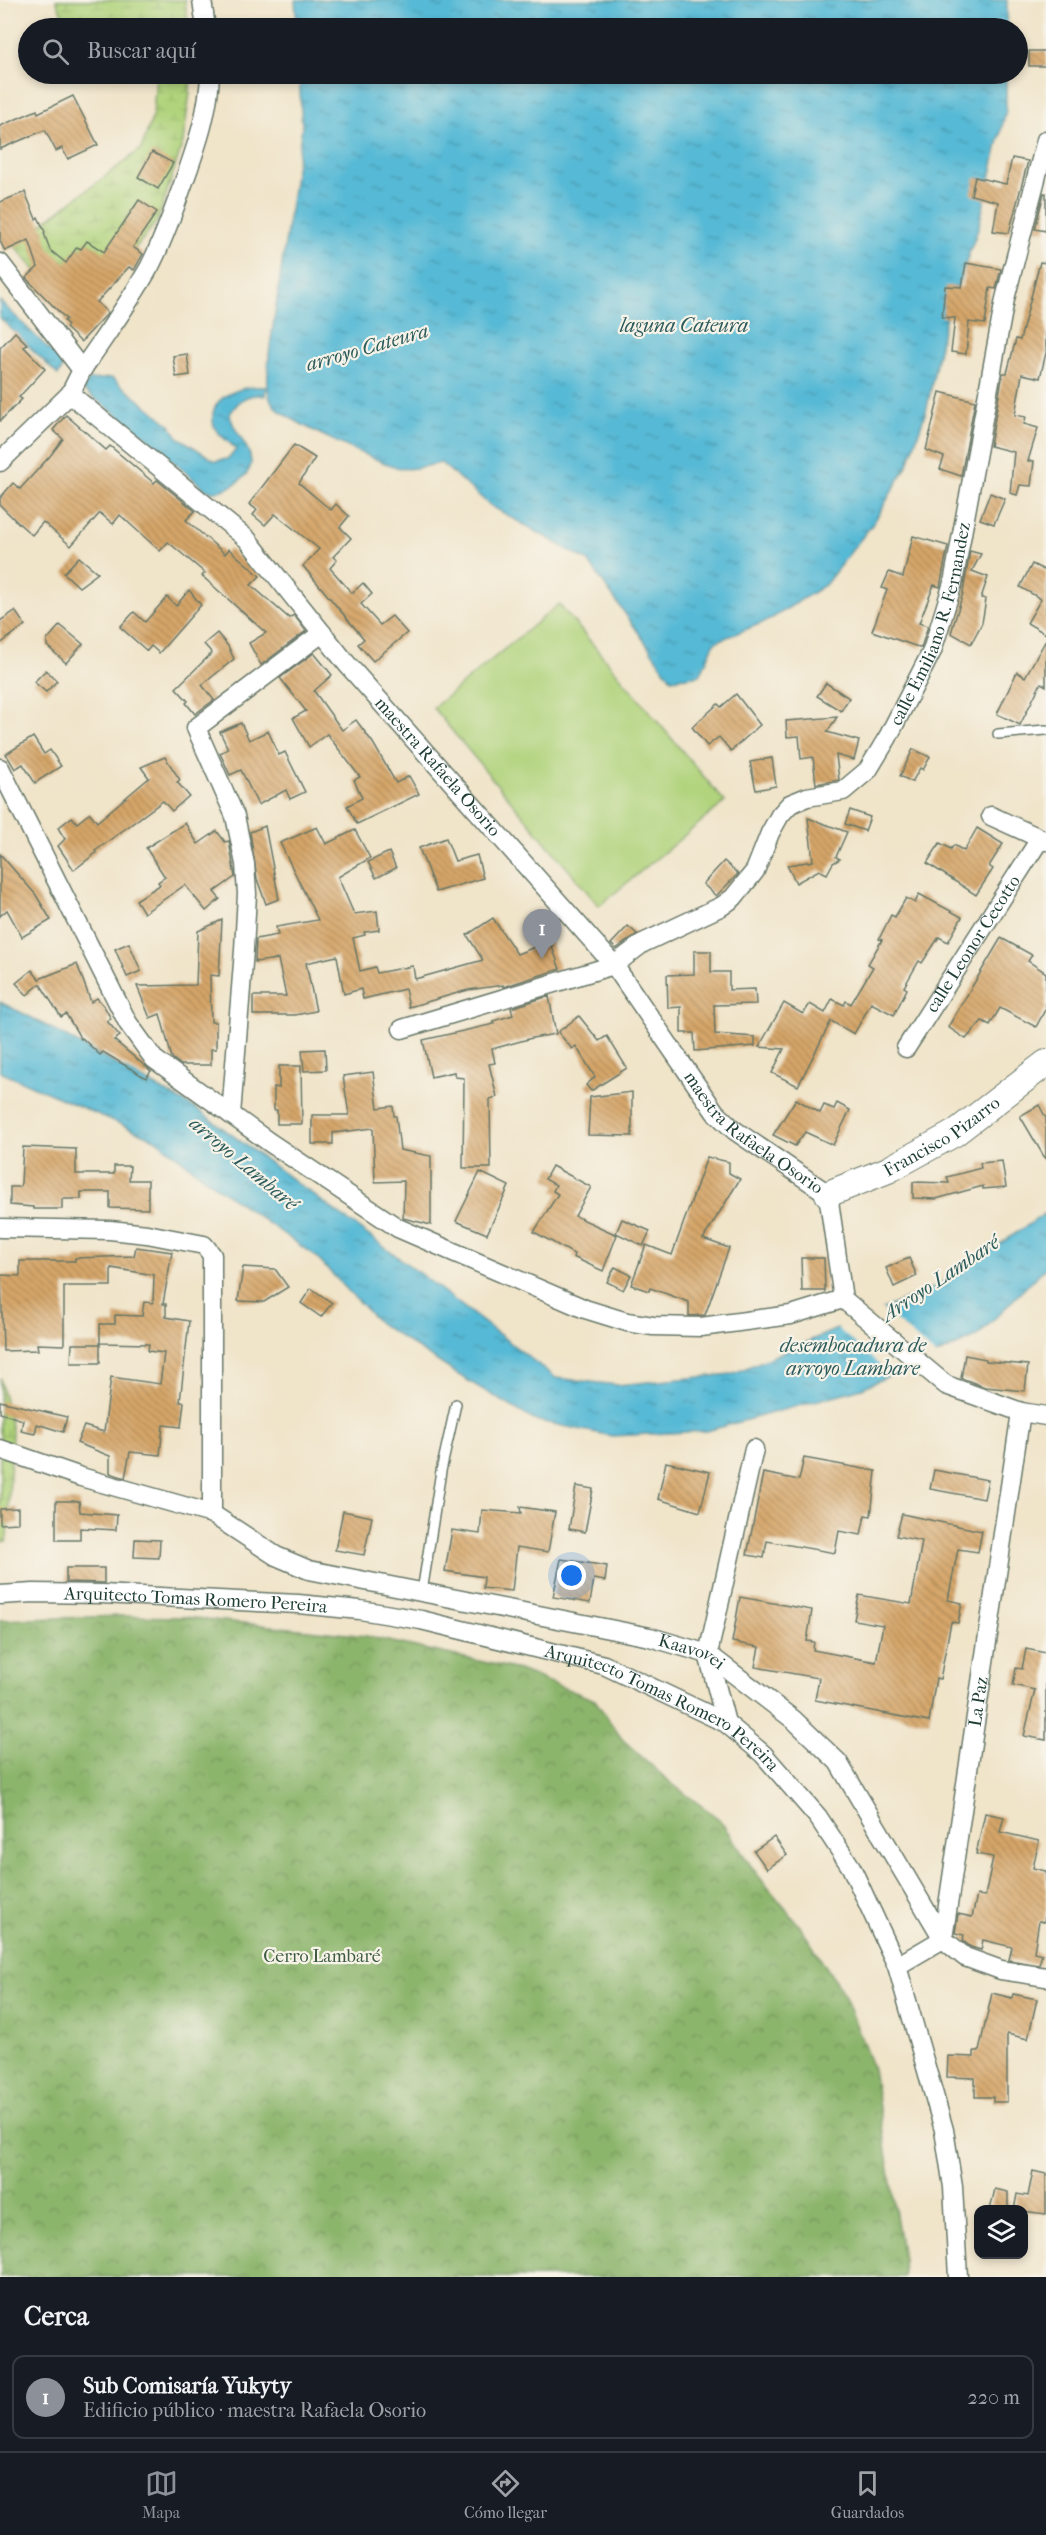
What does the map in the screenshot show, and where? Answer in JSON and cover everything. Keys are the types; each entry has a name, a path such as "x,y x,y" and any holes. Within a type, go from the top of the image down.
{"street":[{"path":"202,0 205,18"},
{"path":"0,462 70,394 82,370 119,317 150,265 165,234 195,150 210,99 210,84"},
{"name":"calle Emiliano R. Fernandez","path":"614,965 643,943 700,917 733,898 755,871 770,833 780,815 790,804 807,797 843,790 850,786 868,770 888,737 932,651 953,583 1005,299 1046,140"},
{"path":"0,263 82,370"},
{"name":"maestra Rafaela Osorio","path":"70,394 247,539 347,664 614,965 715,1112 734,1130 828,1194 848,1302"},
{"path":"231,1115 244,950 247,894 245,864 235,816 196,728 322,633"},
{"path":"0,768 139,1041 154,1059 231,1115 398,1228 585,1309 627,1322 701,1327 791,1315 848,1302 946,1385 1021,1412 1046,1416"},
{"path":"991,816 1043,840"},
{"name":"calle Leonor Cecotto","path":"906,1048 1043,840"},
{"path":"402,1029 614,965"},
{"name":"Francisco Pizarro","path":"828,1194 888,1170 955,1133 1046,1063"},
{"path":"0,1228 119,1231 204,1245 209,1250 212,1255 212,1514"},
{"name":"La Paz","path":"943,1939 1021,1412"},
{"name":"Kaavovei","path":"0,1449 81,1477 212,1514 276,1556 309,1570 650,1637 708,1654 794,1720 838,1762 943,1939 965,1957 1001,1970 1046,1977"},
{"path":"726,1723 708,1654 754,1449"},
{"name":"Arquitecto Tomas Romero Pereira","path":"0,1595 102,1594 298,1604 360,1610 421,1620 604,1665 726,1723 763,1754 818,1817 851,1867 897,1966 944,2130 952,2187 958,2277"},
{"path":"897,1966 943,1939"}],"lane":[{"path":"998,734 1046,730"},
{"path":"422,1592 439,1483 456,1404"}],"green space":[{"path":"56,0 185,0 187,18 64,18"},
{"path":"155,84 190,84 183,142 158,220 104,287 65,305 14,245 141,149 153,116"},
{"path":"559,604 725,802 599,906 433,708"},
{"path":"0,1378 12,1431 7,1541 0,1542"},
{"name":"Cerro Lambaré","path":"121,1616 185,1617 366,1636 519,1670 595,1700 622,1739 671,1783 719,1819 756,1873 799,1925 845,1996 873,2069 904,2277 0,2277 0,1620"}],"water":[{"path":"295,0 1007,0 1007,18 296,18"},
{"name":"laguna Cateura","path":"300,84 1006,84 1006,110 978,229 945,320 927,408 908,464 874,522 825,585 769,620 715,642 700,675 671,679 588,561 491,506 441,463 410,469 389,465 312,430 280,411 273,404 268,386 269,354 302,127"},
{"path":"0,301 61,361 62,369 58,375 0,318"},
{"path":"112,378 169,424 178,437 215,461 227,459 236,450 214,426 213,415 216,407 228,394 237,390 266,387 265,396 254,395 244,398 230,414 232,423 251,458 250,467 245,476 223,490 206,490 139,431 82,389 89,380"},
{"name":"desembocadura de arroyo Lambare","path":"0,1002 198,1110 410,1266 556,1378 617,1385 732,1374 935,1287 1046,1213 1046,1267 976,1337 862,1388 707,1431 612,1436 534,1420 457,1374 379,1323 315,1256 218,1188 155,1139 0,1072"}],"pier":[{"path":"880,1307 938,1357 893,1377 835,1326"}],"building":[{"path":"1029,51 1046,51 1046,66 1029,66"},
{"path":"73,96 98,145 68,159 62,148 56,151 45,130 0,149 0,126 37,110 38,113"},
{"path":"152,152 173,163 158,189 138,177"},
{"path":"1012,158 1028,161 1009,233 993,231 998,202 971,195 975,177 1006,184"},
{"path":"25,192 36,219 38,217 45,232 50,250 66,263 77,247 81,249 87,241 104,252 139,200 157,212 133,247 143,254 134,270 129,267 97,302 108,313 81,342 66,328 68,325 64,321 66,319 26,278 38,267 29,240 5,251 0,241 0,202"},
{"path":"1044,193 1046,193 1046,231 1035,229"},
{"path":"1040,262 1046,263 1046,353 1040,378 1022,374 1015,415 1026,417 1024,424 1038,428 1028,461 1034,461 1031,486 1020,485 1017,495 1010,493 1014,452 990,446 1003,373 1007,373 1016,339 1020,340"},
{"path":"966,263 1001,269 996,289 990,288 985,324 969,322 966,354 951,352 955,318 942,317 945,286 962,287"},
{"path":"15,332 27,344 24,347 45,369 19,397 22,399 0,421 0,348"},
{"path":"187,354 190,375 176,377 173,356"},
{"path":"940,392 975,401 961,476 940,469 944,457 926,450"},
{"path":"66,415 106,450 110,446 154,483 157,480 195,511 186,520 225,554 229,549 260,576 251,585 289,618 294,615 306,631 261,665 249,643 266,633 202,576 205,573 168,542 160,551 120,515 113,524 100,513 71,546 43,522 32,535 15,520 0,505 0,498 13,483 20,489 50,456 63,439 53,430"},
{"path":"294,445 315,458 299,483 331,510 336,504 349,516 340,527 351,538 333,557 337,560 330,568 352,593 363,583 372,594 361,604 380,625 392,616 407,633 373,661 358,644 364,639 303,566 319,549 275,514 265,525 253,515 257,510 249,504"},
{"path":"990,493 1005,499 994,524 980,519"},
{"path":"913,536 948,546 940,587 934,585 919,623 928,626 921,648 872,631 887,590 882,588 889,572 903,577"},
{"path":"970,551 981,554 972,571 988,577 981,598 986,599 982,623 971,644 951,633 963,593"},
{"path":"79,557 98,573 79,587 64,573"},
{"path":"1032,564 1046,571 1046,634 1027,623 1041,599 1020,587"},
{"path":"189,590 201,605 159,653 151,646 147,651 120,627 134,612 145,622 167,597 176,606"},
{"path":"15,611 25,625 0,644 0,621"},
{"path":"60,625 83,644 66,663 47,646 47,640"},
{"path":"217,633 228,646 234,659 202,685 214,700 195,714 186,703 188,701 176,688 212,653 204,644"},
{"path":"1046,640 1046,686 1041,683 1020,725 997,714 1017,672 1025,677"},
{"path":"314,653 332,675 314,691 342,730 356,720 373,743 396,783 409,776 419,794 357,824 347,806 362,798 354,780 360,777 327,734 309,747 293,718 306,711 280,678"},
{"path":"46,670 57,681 46,692 34,682"},
{"path":"826,683 849,698 841,711 817,696"},
{"path":"736,694 760,725 731,751 719,737 707,746 692,727 718,704 721,707"},
{"path":"837,717 827,732 859,741 854,760 836,755 839,780 816,784 813,757 801,759 799,736 787,737 786,721"},
{"path":"241,723 249,740 268,731 279,755 285,752 305,792 290,799 286,790 258,805 241,770 230,775 220,753 228,749 220,732"},
{"path":"33,737 44,754 50,750 61,766 35,783 23,764 15,769 6,754"},
{"path":"913,749 930,757 923,770 920,768 912,782 900,776"},
{"path":"165,757 180,780 177,782 189,796 172,811 163,801 95,851 96,853 74,870 58,846 65,839 58,828 72,817 77,823 90,813 97,822 149,778 141,767"},
{"path":"772,758 776,786 756,790 750,762"},
{"path":"850,810 870,817 865,831 845,824"},
{"path":"808,818 847,832 836,857 840,859 833,863 827,874 819,870 796,883 787,865 813,861"},
{"path":"185,823 198,844 217,831 225,842 229,841 235,877 214,892 220,899 206,911 185,885 144,913 136,900 160,885 158,882 165,877 146,848"},
{"path":"265,826 279,899 266,904 257,879 250,832"},
{"path":"317,827 326,844 355,830 370,858 338,877 354,914 377,911 379,930 364,932 365,935 353,938 360,971 375,967 377,973 413,966 415,979 483,960 467,935 493,918 517,954 550,941 560,969 503,987 503,985 468,990 409,1007 405,989 363,999 361,989 344,994 337,956 306,963 316,1011 295,1015 253,1015 253,996 286,996 278,959 255,962 256,939 278,935 276,927 318,920 280,843"},
{"path":"977,828 1003,844 989,866 993,869 976,895 927,863 940,843 951,849 954,845 964,851"},
{"path":"446,838 455,861 477,855 483,878 436,892 419,848"},
{"path":"389,852 396,868 376,878 368,862"},
{"path":"0,854 36,895 51,920 22,937 7,910 0,916"},
{"path":"724,861 738,874 716,896 703,884"},
{"path":"919,894 962,917 948,942 939,937 922,963 919,961 904,987 907,989 894,1015 871,1003 854,1034 831,1021 798,1086 772,1073 784,1049 759,1047 784,1003 803,1014 810,1004 825,1013 832,999 844,1005 846,1001 851,1004 873,967 868,964 882,940 879,939 891,915 895,917 906,898 915,903"},
{"path":"222,920 219,976 210,975 211,1022 216,1022 216,1049 211,1049 211,1065 181,1065 172,1058 160,1014 150,1018 137,986 196,985 198,931"},
{"path":"628,926 637,934 616,949 611,944"},
{"path":"1001,938 1032,955 1028,961 1046,973 1046,1008 1036,1027 1000,1008 990,1025 982,1021 966,1039 948,1027"},
{"path":"129,943 141,971 127,977 115,949"},
{"path":"694,951 711,951 711,972 729,972 729,990 755,989 756,1004 714,1005 715,1034 755,1037 755,1046 695,1051 694,1033 681,1033 681,1007 668,1008 667,975 694,974"},
{"path":"77,964 91,1002 97,998 104,1006 111,1019 107,1021 120,1036 114,1040 151,1071 146,1078 103,1052 100,1055 81,1039 66,1014 61,1017 40,984 27,995 16,983 32,970 39,979"},
{"path":"549,996 556,1034 492,1049 495,1063 489,1064 497,1097 490,1099 491,1168 463,1168 464,1078 455,1077 454,1072 431,1077 423,1040 494,1024 493,1021 513,1015 511,1008"},
{"path":"579,1016 599,1041 607,1036 627,1068 591,1091 586,1085 595,1077 576,1046 572,1049 558,1032"},
{"path":"325,1049 326,1070 304,1071 302,1050"},
{"path":"279,1066 301,1066 302,1124 277,1124 277,1110 274,1110 274,1087 279,1088"},
{"path":"373,1072 378,1108 393,1106 400,1150 431,1156 431,1225 403,1218 404,1181 375,1182 373,1128 333,1133 333,1144 312,1144 312,1115 349,1115 343,1076"},
{"path":"632,1092 632,1136 588,1135 590,1097"},
{"path":"796,1099 820,1113 824,1105 834,1109 837,1103 850,1110 833,1145 805,1132 795,1146 773,1135"},
{"path":"1039,1105 1046,1118 1046,1160 1020,1116"},
{"path":"23,1147 76,1149 76,1174 114,1174 114,1166 130,1166 129,1180 148,1180 148,1209 110,1208 110,1192 81,1192 81,1199 62,1199 62,1209 33,1209 33,1207 10,1205 10,1187 20,1187 21,1183"},
{"path":"707,1157 729,1162 729,1173 740,1179 703,1239 729,1248 705,1315 689,1316 689,1302 650,1288 649,1291 631,1285 646,1245 672,1255"},
{"path":"1002,1161 1006,1187 983,1189 983,1186 936,1199 913,1198 913,1182 949,1183 947,1177 981,1168 980,1163"},
{"path":"552,1166 591,1187 575,1216 617,1235 603,1271 573,1257 574,1254 534,1232 558,1194 553,1191 556,1185 545,1179"},
{"path":"480,1172 509,1186 487,1234 456,1221"},
{"path":"622,1219 650,1231 643,1246 616,1233"},
{"path":"136,1247 172,1252 163,1304 166,1304 166,1317 189,1321 180,1402 184,1402 181,1427 163,1425 160,1455 130,1452 125,1478 110,1473 110,1456 77,1443 84,1426 104,1432 111,1377 160,1384 164,1353 148,1351 149,1344 100,1343 100,1324 115,1324 115,1315 142,1316 144,1302 153,1303 154,1275 111,1268 111,1286 64,1286 64,1345 37,1344 38,1350 3,1351 1,1275 20,1276 20,1261 75,1261 75,1258 134,1256"},
{"path":"801,1258 824,1258 825,1291 802,1291"},
{"path":"909,1258 917,1276 894,1287 886,1268"},
{"path":"243,1267 275,1269 288,1287 264,1302 238,1301"},
{"path":"615,1267 631,1275 623,1290 607,1282"},
{"path":"311,1288 332,1303 321,1317 301,1303"},
{"path":"72,1344 100,1344 100,1363 71,1363"},
{"path":"965,1355 986,1359 986,1361 1028,1365 1025,1391 985,1387 961,1378"},
{"path":"0,1401 67,1417 63,1432 37,1424 35,1434 21,1431 23,1420 0,1413"},
{"path":"804,1458 876,1471 871,1516 865,1515 861,1535 839,1531 835,1553 767,1541 764,1558 747,1555 763,1473 799,1480"},
{"path":"666,1462 710,1472 700,1512 658,1499"},
{"path":"934,1470 988,1480 984,1499 930,1489"},
{"path":"576,1486 593,1489 585,1532 569,1529"},
{"path":"56,1501 79,1501 80,1512 117,1515 116,1530 80,1528 80,1540 56,1540"},
{"path":"520,1507 555,1512 548,1552 517,1547 512,1591 483,1588 484,1577 445,1571 452,1530 480,1534 482,1510 521,1513"},
{"path":"18,1508 18,1523 0,1524 0,1509"},
{"path":"343,1511 372,1517 364,1555 335,1550"},
{"path":"902,1514 982,1531 978,1552 958,1549 948,1600 962,1603 958,1623 951,1622 940,1679 936,1678 929,1722 815,1700 819,1678 755,1667 759,1647 732,1642 740,1597 812,1610 807,1641 814,1642 813,1650 876,1662 883,1625 854,1620 859,1595 911,1604 922,1541 896,1536"},
{"path":"135,1539 160,1540 159,1558 134,1557"},
{"path":"561,1559 607,1566 605,1581 594,1579 590,1603 553,1597"},
{"path":"66,1568 104,1568 104,1583 66,1582"},
{"path":"1026,1649 1046,1653 1046,1740 1024,1736 1035,1690 1013,1685 1016,1668 1022,1669"},
{"path":"985,1813 1004,1817 1000,1832 1039,1841 1033,1868 1046,1871 1046,1911 1044,1922 1039,1921 1034,1952 1042,1954 1039,1965 1009,1960 1012,1947 983,1940 981,1950 971,1947 963,1941 964,1935 955,1933 958,1914 972,1917 977,1895 985,1896 993,1857 976,1854"},
{"path":"774,1837 787,1855 767,1869 754,1851"},
{"path":"992,1993 1012,1998 1013,1994 1037,1999 1028,2039 1007,2034 1007,2102 993,2102 993,2097 975,2097 975,2078 947,2077 948,2056 974,2057 974,2051 979,2051"},
{"path":"1033,2171 1046,2174 1046,2214 1028,2212 1028,2205 1015,2205 1017,2194 1028,2196"},
{"path":"995,2189 1008,2192 1008,2205 991,2205"}],"place":[{"name":"Sub Comisaría Yukyty","path":"542,959"}],"water label":[{"name":"arroyo Cateura","path":"367,347"},
{"name":"arroyo Lambaré","path":"244,1163"},
{"name":"Arroyo Lambaré","path":"940,1278"}]}
